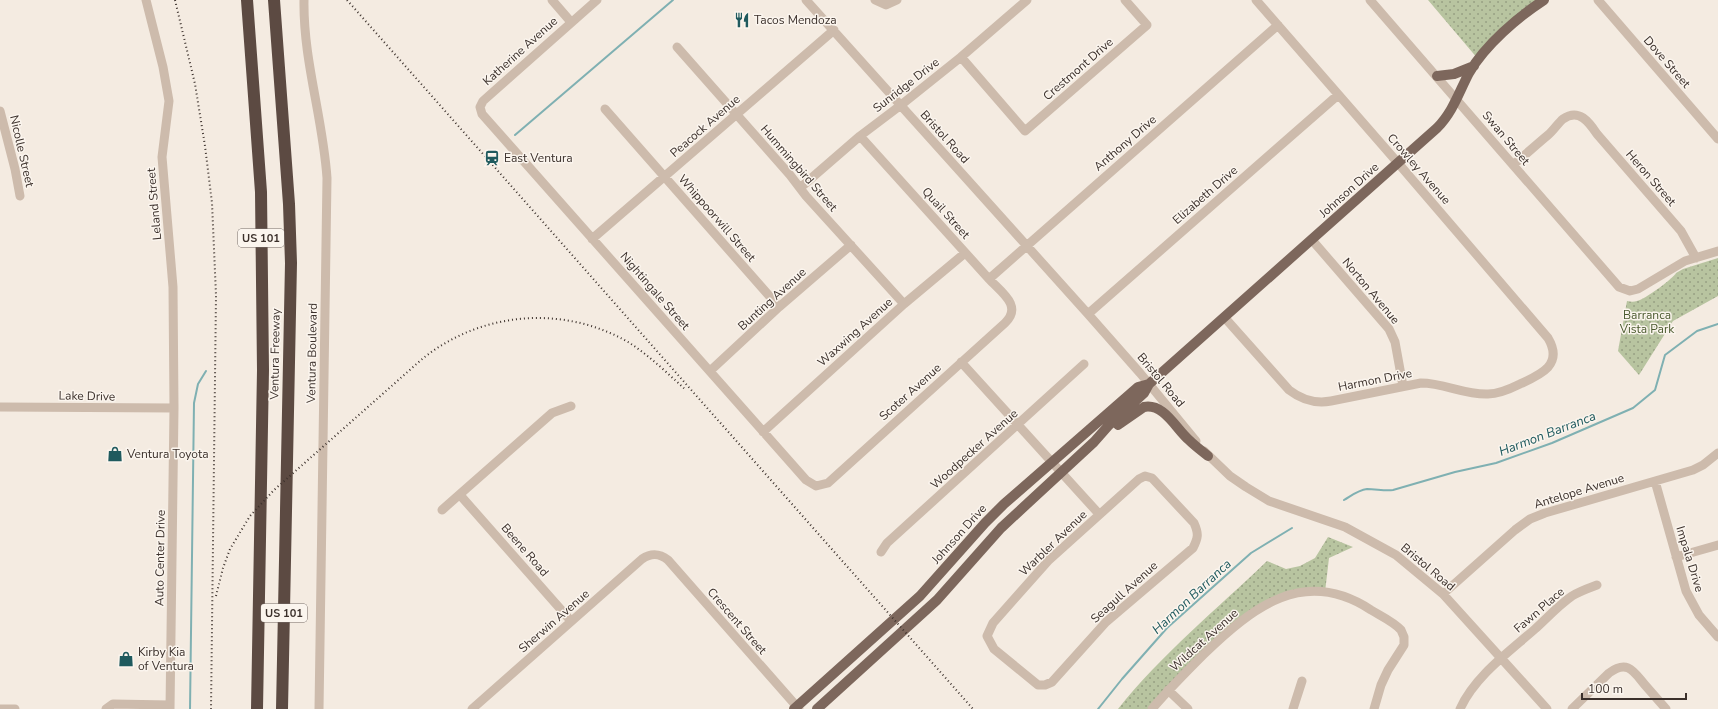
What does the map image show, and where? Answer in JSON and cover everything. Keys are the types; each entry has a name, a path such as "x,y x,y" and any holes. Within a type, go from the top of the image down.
{"highway":[{"name":"Ventura Freeway","path":"247,0 261,192 263,370 256,709"},
{"name":"Ventura Freeway","path":"274,0 289,204 291,263 282,709"}],"main road":[{"name":"Johnson Drive","path":"817,709 938,600 996,533 1094,442 1109,425 1144,393 1149,384 1442,124 1450,114 1474,66 1493,42 1544,0"},
{"path":"1437,76 1454,74 1474,66"},
{"name":"Johnson Drive","path":"796,708 908,608 994,514 1138,387 1149,384"},
{"path":"1094,442 1139,410 1149,406 1162,411 1188,440 1208,456"}],"street":[{"name":"Leland Street","path":"146,0 163,67 169,101 162,157 173,287 174,408"},
{"name":"Ventura Boulevard","path":"304,0 306,37 324,140 327,178 319,709"},
{"path":"552,0 571,22"},
{"name":"Katherine Avenue","path":"480,107 483,101 596,0"},
{"name":"Bristol Road","path":"806,0 1088,314 1149,384 1208,456 1246,488 1269,501 1345,527 1370,539 1396,555 1443,594 1547,709"},
{"path":"875,0 886,5 897,0"},
{"name":"Sunridge Drive","path":"800,188 860,136 901,106 961,57 1027,0"},
{"name":"Crestmont Drive","path":"961,57 1025,131 1147,25 1125,0"},
{"name":"Crowley Avenue","path":"1256,0 1548,338 1551,344 1552,359"},
{"name":"Swan Street","path":"1370,0 1614,282 1624,290 1630,291 1638,289 1685,261 1696,258"},
{"name":"Dove Street","path":"1598,0 1718,139"},
{"name":"Anthony Drive","path":"989,280 1278,25"},
{"name":"Peacock Avenue","path":"592,239 834,30"},
{"name":"Hummingbird Street","path":"677,47 904,304"},
{"name":"Elizabeth Drive","path":"1088,314 1338,95"},
{"name":"Nightingale Street","path":"480,107 482,114 763,432 806,480 816,486"},
{"name":"Whippoorwill Street","path":"605,109 780,307"},
{"name":"Nicolle Street","path":"0,111 15,169 20,196"},
{"name":"Heron Street","path":"1513,165 1555,129 1564,118 1574,115 1584,118 1681,231 1696,258"},
{"name":"Quail Street","path":"860,136 989,280 1008,299 1012,308"},
{"name":"Norton Avenue","path":"1312,240 1389,329 1395,342 1404,386"},
{"name":"Bunting Avenue","path":"710,372 780,307 851,245"},
{"path":"1696,258 1718,251"},
{"name":"Waxwing Avenue","path":"763,432 904,304 965,252"},
{"name":"Scoter Avenue","path":"816,486 828,483 1009,319 1012,308"},
{"name":"Harmon Drive","path":"1225,318 1289,390 1302,399 1324,402 1404,386 1427,383 1480,394 1498,393 1540,375 1550,365 1552,359"},
{"path":"961,362 1099,514"},
{"name":"Woodpecker Avenue","path":"881,552 888,543 1084,364"},
{"path":"442,510 552,413 571,406"},
{"name":"Lake Drive","path":"0,407 174,408"},
{"name":"Auto Center Drive","path":"170,707 174,408"},
{"name":"Antelope Avenue","path":"1443,594 1515,530 1530,519 1545,513 1698,468 1718,453"},
{"name":"Warbler Avenue","path":"1045,685 1038,685 994,649 987,636 993,623 1048,561 1099,514 1139,479 1145,476 1152,478 1194,523 1198,532"},
{"name":"Impala Drive","path":"1655,481 1686,591 1699,615 1718,637"},
{"name":"Beene Road","path":"460,495 571,621"},
{"name":"Seagull Avenue","path":"1045,685 1052,682 1106,622 1193,548 1198,538 1198,532"},
{"path":"1676,557 1718,545"},
{"name":"Crescent Street","path":"654,554 668,560 796,708"},
{"name":"Sherwin Avenue","path":"472,709 642,559 654,554"},
{"name":"Fawn Place","path":"1460,709 1466,697 1475,685 1501,659 1568,599 1597,584"},
{"name":"Wildcat Avenue","path":"1152,709 1168,690 1234,626 1279,597 1293,593 1311,591 1335,593 1346,596 1399,628 1403,634 1404,641 1402,649 1388,670 1381,685 1374,709"},
{"path":"1572,709 1609,673 1620,668 1632,669 1666,709"},
{"path":"1292,709 1302,681"},
{"path":"1168,690 1188,709"},
{"path":"106,709 113,704 170,707"},
{"path":"0,709 15,709"}],"green space":[{"path":"1428,0 1544,0 1478,59"},
{"name":"Barranca Vista Park","path":"1718,258 1718,296 1673,321 1639,375 1618,351 1627,301 1632,302 1641,300 1665,284 1676,273 1683,269"},
{"path":"1328,537 1353,547 1329,558 1325,592 1293,593 1234,626 1152,709 1118,709 1171,651 1267,561 1286,569 1300,566 1315,558"}],"waterway":[{"path":"515,135 673,0"},
{"name":"Harmon Barranca","path":"1344,500 1355,493 1367,489 1393,490 1455,472 1496,463 1552,443 1633,408 1655,390 1665,355 1697,331 1718,324"},
{"path":"190,709 194,403 198,384 206,371"},
{"name":"Harmon Barranca","path":"1098,709 1167,628 1251,553 1292,528"}],"railway":[{"path":"175,0 195,84 212,203 216,295 211,709"},
{"path":"347,0 973,709"},
{"path":"216,596 223,568 230,549 250,516 274,490 421,360 444,344 469,332 495,323 522,319 549,318 576,322 603,330 628,342 651,359 686,390"}],"place":[{"name":"Tacos Mendoza","path":"742,20"},
{"name":"East Ventura","path":"492,158"},
{"name":"Ventura Toyota","path":"115,454"},
{"name":"Kirby Kia of Ventura","path":"126,659"}]}
